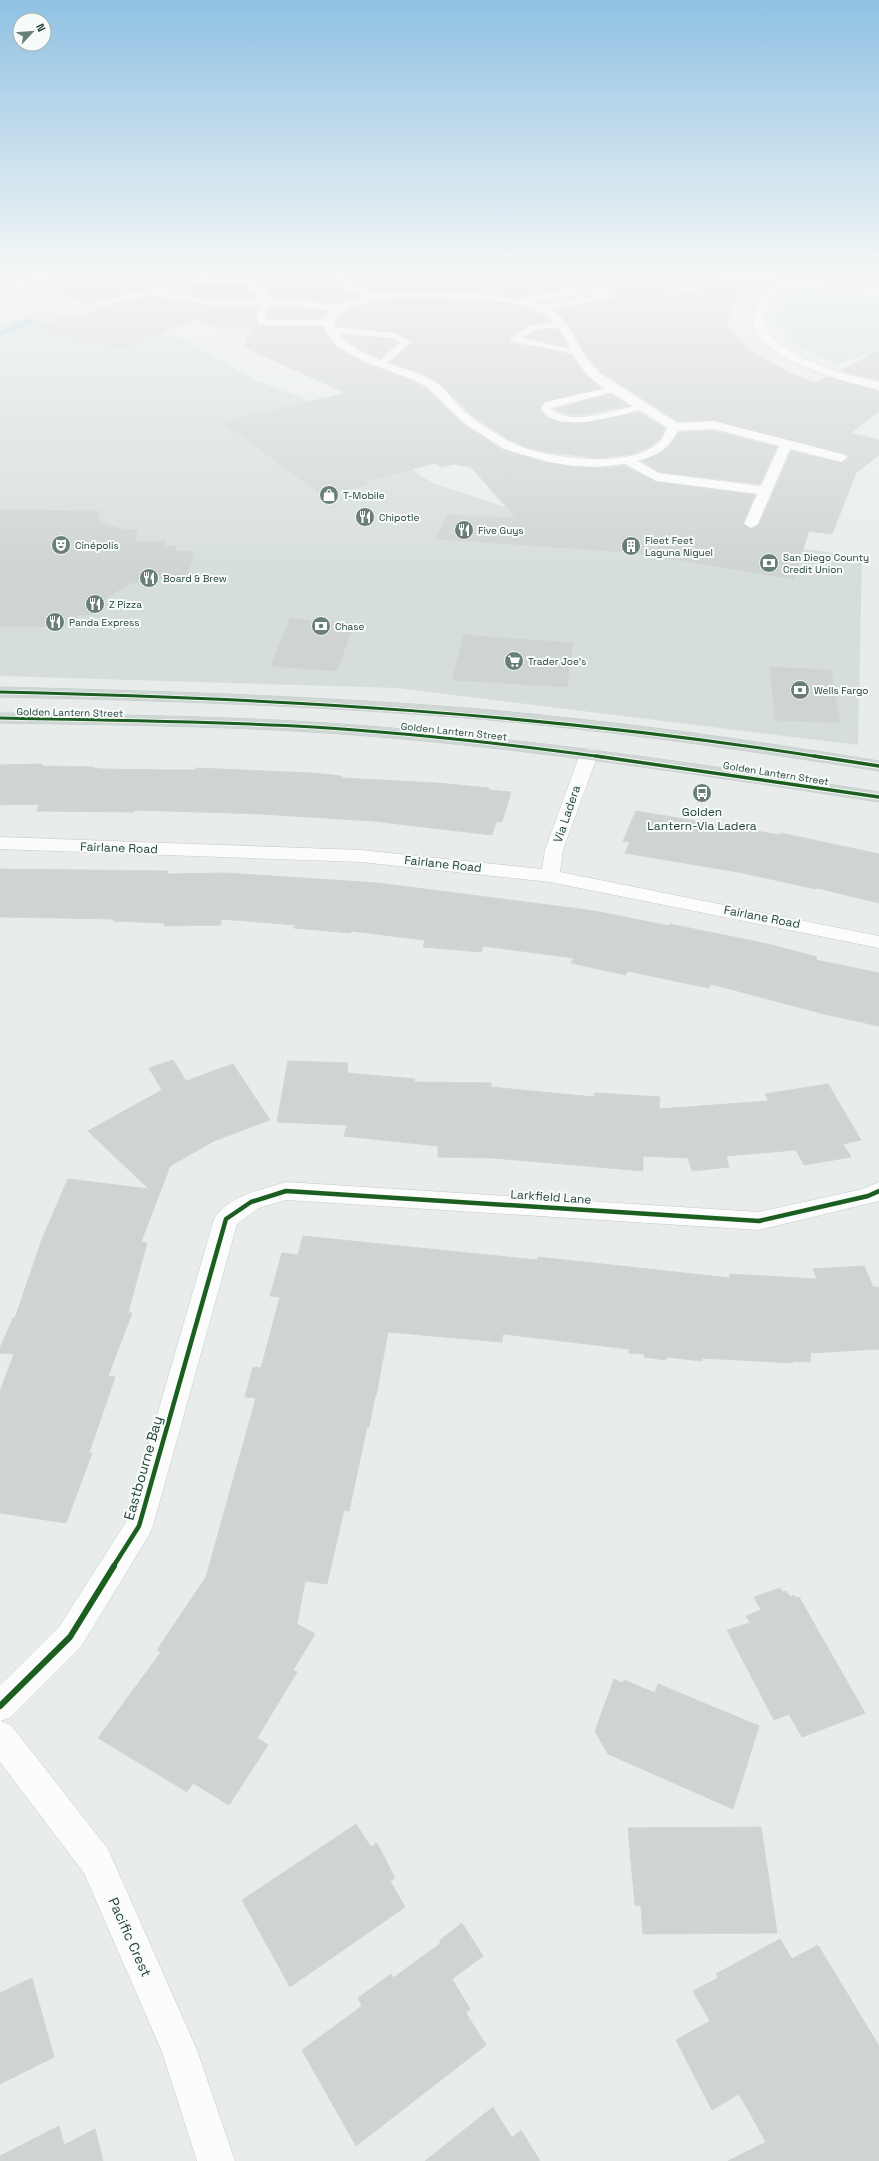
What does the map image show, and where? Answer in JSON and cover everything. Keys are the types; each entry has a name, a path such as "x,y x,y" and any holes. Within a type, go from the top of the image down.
{"main road":[{"name":"Golden Lantern Street","path":"0,692 238,698 381,707 638,731 879,766"},
{"name":"Golden Lantern Street","path":"0,718 332,729 416,735 589,754 879,797"}],"street":[{"path":"408,375 430,384 472,424 510,446 536,456 570,461 601,463 629,460 653,451 672,436 674,427"},
{"path":"596,375 615,389 644,406 674,427 714,425 842,458"},
{"path":"840,375 879,386"},
{"path":"751,524 786,444"},
{"path":"629,460 656,477 765,491"},
{"name":"Via Ladera","path":"550,876 554,850 589,754"},
{"name":"Fairlane Road","path":"0,843 361,856 550,876 814,927 879,942"},
{"name":"Larkfield Lane","path":"226,1219 251,1202 286,1191 759,1221 868,1196 879,1191"},
{"name":"Eastbourne Bay","path":"0,1706 70,1637 139,1526 226,1219"},
{"name":"Pacific Crest","path":"0,1736 96,1861 179,2050 216,2161"}],"lane":[{"path":"615,389 548,404 546,408 547,411 559,418 577,421 644,406"}],"shaded area":[{"path":"0,375 246,375 257,381 313,402 432,483 505,507 862,557 858,745 397,688 0,676"}],"building":[{"path":"306,375 396,375 426,388 463,424 503,450 548,463 573,467 599,468 625,466 656,482 755,495 743,523 752,529 759,525 791,451 841,463 848,458 847,455 714,420 677,421 605,375 794,375 815,383 828,377 879,391 879,411 851,433 879,440 879,455 856,473 832,534 809,531 793,579 627,552 435,539 448,515 516,518 471,467 454,464 441,467 435,463 364,481 368,484 322,495 222,422 346,393"},
{"path":"425,375 586,375 601,388 545,401 540,409 546,417 559,422 584,423 639,412 665,428 659,440 648,448 633,454 598,458 545,452 526,447 508,439 471,415 438,382"},
{"path":"857,375 879,375 879,380"},
{"path":"611,394 629,406 582,415 570,415 554,409"},
{"path":"714,431 777,447 760,484 659,472 642,461 663,452 679,432"},
{"path":"0,510 99,511 99,522 121,529 137,530 135,542 166,541 163,546 176,546 174,551 194,551 187,577 145,579 130,584 114,593 100,604 93,615 77,615 73,626 0,627"},
{"path":"290,619 354,623 337,671 271,666"},
{"name":"Trader Joe's","path":"464,635 573,643 567,687 452,680"},
{"path":"770,667 831,670 840,723 775,720"},
{"path":"42,764 42,766 93,767 101,769 195,770 196,768 312,773 341,776 341,778 437,783 489,788 489,790 511,792 502,822 496,822 492,835 373,821 262,814 134,810 134,812 37,811 39,804 0,805 0,765"},
{"path":"636,811 780,835 781,833 879,854 879,903 817,888 738,872 625,853 630,842 623,841"},
{"path":"0,869 168,871 167,874 226,873 378,883 595,911 669,926 670,924 768,944 817,957 816,960 879,973 879,1026 824,1014 711,984 709,988 627,971 626,975 571,963 574,958 483,946 481,952 423,947 425,940 351,931 351,933 294,928 295,925 221,919 221,925 164,926 164,923 114,921 114,919 0,917"},
{"path":"173,1060 186,1081 233,1064 270,1120 214,1141 170,1166 141,1242 147,1243 128,1313 132,1313 108,1376 115,1377 89,1453 92,1453 66,1523 0,1513 0,1391 14,1354 0,1353 0,1348 13,1318 15,1318 42,1239 68,1179 149,1189 88,1131 162,1090 149,1068"},
{"path":"288,1061 348,1063 347,1073 415,1079 414,1082 491,1083 491,1087 594,1097 595,1093 660,1097 659,1109 769,1101 765,1094 828,1084 861,1140 843,1144 851,1157 804,1165 796,1150 726,1156 729,1167 692,1171 688,1158 643,1156 643,1171 493,1158 438,1157 438,1146 344,1136 347,1125 277,1122"},
{"path":"303,1236 537,1260 538,1257 730,1278 730,1274 817,1279 813,1269 864,1266 873,1287 879,1287 879,1349 810,1353 811,1362 792,1361 793,1363 702,1358 702,1361 666,1357 666,1360 644,1357 644,1354 629,1353 629,1349 503,1334 502,1342 388,1332 376,1396 369,1427 367,1427 349,1511 344,1510 327,1584 305,1581 297,1624 315,1634 293,1670 297,1672 257,1738 268,1745 229,1805 193,1783 187,1792 98,1738 161,1652 157,1650 206,1577 256,1398 245,1397 253,1367 261,1368 280,1297 270,1296 282,1253 298,1255"},
{"path":"780,1588 782,1592 786,1591 790,1597 794,1595 796,1598 799,1597 865,1713 802,1737 789,1714 774,1720 727,1630 750,1623 746,1616 761,1610 754,1597"},
{"path":"614,1679 623,1683 624,1680 655,1693 658,1684 759,1726 733,1809 608,1754 595,1731"},
{"path":"356,1824 371,1847 377,1843 395,1878 390,1881 405,1907 290,1987 242,1900"},
{"path":"761,1827 777,1933 643,1934 641,1906 635,1905 628,1828"},
{"path":"462,1923 483,1956 452,1979 470,2009 466,2013 486,2045 356,2146 302,2050 362,2006 358,1998 391,1974 393,1978 441,1943 439,1941"},
{"path":"780,1939 792,1959 818,1945 879,2046 879,2161 728,2161 766,2142 739,2094 712,2110 676,2040 710,2021 693,1991 718,1978 716,1974"},
{"path":"32,1978 54,2057 0,2084 0,1993"},
{"path":"493,2107 512,2138 521,2130 540,2161 425,2161"},
{"path":"59,2126 64,2145 95,2129 103,2161 0,2161 0,2156"}],"cycle path":[{"path":"0,692 240,699 479,714 668,735 758,747 879,766"},
{"path":"0,718 261,724 417,735 591,755 879,797"},
{"path":"0,1706 70,1637 139,1526 226,1219 251,1202 286,1191 759,1221 868,1196 879,1191"}],"place":[{"name":"T-Mobile","path":"329,495"},
{"name":"Chipotle","path":"365,517"},
{"name":"Five Guys","path":"464,530"},
{"name":"Cinépolis","path":"61,545"},
{"name":"Fleet Feet Laguna Niguel","path":"631,546"},
{"name":"San Diego County Credit Union","path":"769,563"},
{"name":"Board & Brew","path":"149,578"},
{"name":"Z Pizza","path":"95,604"},
{"name":"Panda Express","path":"55,622"},
{"name":"Chase","path":"321,626"},
{"name":"Trader Joe's","path":"514,661"},
{"name":"Wells Fargo","path":"800,690"},
{"name":"Golden Lantern-Via Ladera","path":"702,793"}]}
